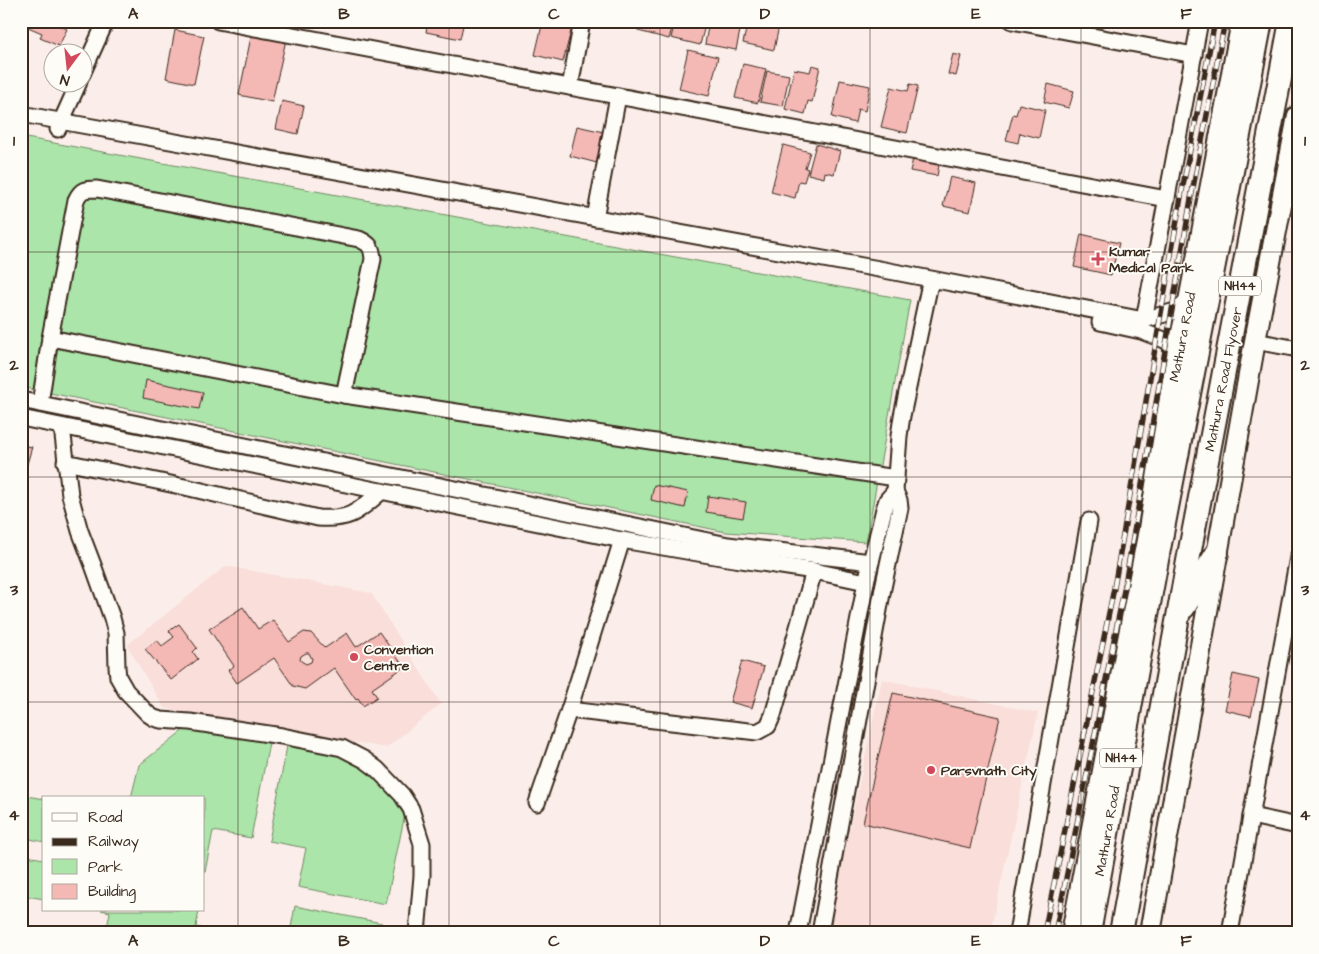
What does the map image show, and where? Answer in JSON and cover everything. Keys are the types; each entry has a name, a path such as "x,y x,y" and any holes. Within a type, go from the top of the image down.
{"highway":[{"name":"NH44","path":"1156,532 1261,21"},
{"name":"Mathura Road Flyover","path":"1177,618 1291,21"},
{"name":"Mathura Road","path":"1089,933 1153,582 1156,532"},
{"path":"1177,618 1217,554"},
{"name":"NH44","path":"1121,933 1177,618"}],"main road":[{"name":"Mathura Road","path":"1072,933 1156,532 1177,354 1189,301 1242,21"},
{"path":"1150,933 1255,341 1298,116"}],"street":[{"path":"92,52 106,21"},
{"path":"218,21 1167,199"},
{"path":"570,87 582,21"},
{"path":"1012,21 1194,55"},
{"path":"1144,320 1200,21"},
{"path":"59,126 74,92"},
{"path":"595,218 618,96"},
{"path":"21,114 59,126 931,284 1144,320 1175,311 1189,301"},
{"path":"21,123 59,126 879,269 931,284 1141,331 1167,341 1177,354"},
{"path":"40,404 50,338 76,200 80,192 88,189 107,191 367,242 372,249 373,260 344,395"},
{"path":"820,933 883,588 900,508 896,485 899,436 931,284"},
{"path":"50,338 344,395 896,485"},
{"path":"1255,341 1298,349"},
{"path":"21,400 728,545 871,562"},
{"path":"21,418 622,540 814,571 866,582"},
{"path":"62,426 70,494 80,531 116,632 118,677 126,691 154,718 282,736 342,748 359,756 377,769 402,795 411,808 422,844 422,876 417,933"},
{"path":"66,462 318,518 343,518 350,516 382,492"},
{"path":"798,933 866,582 884,508 896,485"},
{"path":"1017,933 1089,521"},
{"path":"538,803 622,540"},
{"path":"1230,933 1298,557"},
{"path":"569,710 757,732 768,726 773,715 814,571"},
{"path":"1251,816 1298,826"}],"shaded area":[{"path":"226,566 371,593 441,704 386,748 164,708 127,645"},
{"path":"882,679 1038,713 990,933 827,933"}],"green space":[{"path":"21,137 910,300 866,542 726,532 21,387"},
{"path":"186,728 269,743 251,838 213,831 205,872 205,796 131,796 139,765"},
{"path":"287,746 370,761 405,814 386,904 298,887 306,848 269,841"},
{"path":"21,795 42,799 42,842 21,837"},
{"path":"21,855 42,859 42,899 21,895"},
{"path":"295,906 382,923 380,933 290,933"},
{"path":"110,912 199,912 196,927 224,933 106,933"}],"building":[{"path":"21,21 53,21 53,23 67,29 61,42 50,42 40,38 42,33 21,24"},
{"path":"428,21 464,21 460,39 426,32"},
{"path":"543,21 552,21 572,27 563,62 535,55"},
{"path":"640,21 674,21 669,39 638,31"},
{"path":"675,21 706,21 700,45 671,38"},
{"path":"709,21 742,21 736,50 705,44"},
{"path":"748,21 780,21 774,50 743,43"},
{"path":"175,30 204,36 194,84 166,78"},
{"path":"252,32 286,40 272,102 239,95"},
{"path":"688,50 718,57 709,96 679,89"},
{"path":"953,54 961,56 956,76 948,74"},
{"path":"743,64 766,69 758,103 735,98"},
{"path":"812,65 820,67 812,102 808,101 805,114 785,109 794,69 810,72"},
{"path":"767,71 789,75 783,106 760,102"},
{"path":"840,80 870,86 865,111 858,109 855,123 832,117"},
{"path":"910,84 918,86 907,133 881,127 891,87 908,91"},
{"path":"1048,84 1074,91 1069,108 1044,102"},
{"path":"282,101 304,106 298,134 276,129"},
{"path":"1019,104 1045,110 1039,138 1020,133 1018,143 1006,140 1013,114 1016,115"},
{"path":"577,126 608,133 601,164 570,156"},
{"path":"816,144 840,151 834,174 825,172 824,178 808,174"},
{"path":"783,145 810,152 805,168 808,169 804,182 799,181 795,198 771,192"},
{"path":"913,159 939,165 937,176 910,171"},
{"path":"950,177 976,183 970,212 943,206"},
{"path":"1081,234 1119,243 1111,275 1074,267"},
{"path":"146,380 203,392 199,409 143,398"},
{"path":"21,445 32,447 21,484"},
{"path":"654,485 688,492 685,508 651,500"},
{"path":"708,496 746,502 743,518 706,512"},
{"name":"Convention Centre","path":"243,607 258,629 273,620 289,642 304,632 311,633 325,648 347,633 356,647 379,632 404,667 372,689 377,697 363,706 358,698 356,700 334,668 305,689 293,686 274,658 237,683 228,670 234,666 209,629","holes":["309,653 312,659 311,662 306,664 300,659 301,656"]},
{"path":"179,624 197,648 193,652 198,659 171,680 145,649 157,640 162,646 174,637 169,631"},
{"path":"742,661 764,667 752,708 730,702"},
{"path":"1233,674 1259,680 1251,716 1225,710"},
{"name":"Parsvnath City","path":"893,693 1000,717 970,848 863,823"}],"railway":[{"path":"1044,933 1114,588 1182,191 1215,21"},
{"path":"1055,933 1124,590 1192,193 1225,21"}],"place":[{"name":"Kumar Medical Park","path":"1098,259"},
{"name":"Convention Centre","path":"354,657"},
{"name":"Parsvnath City","path":"931,770"}]}
